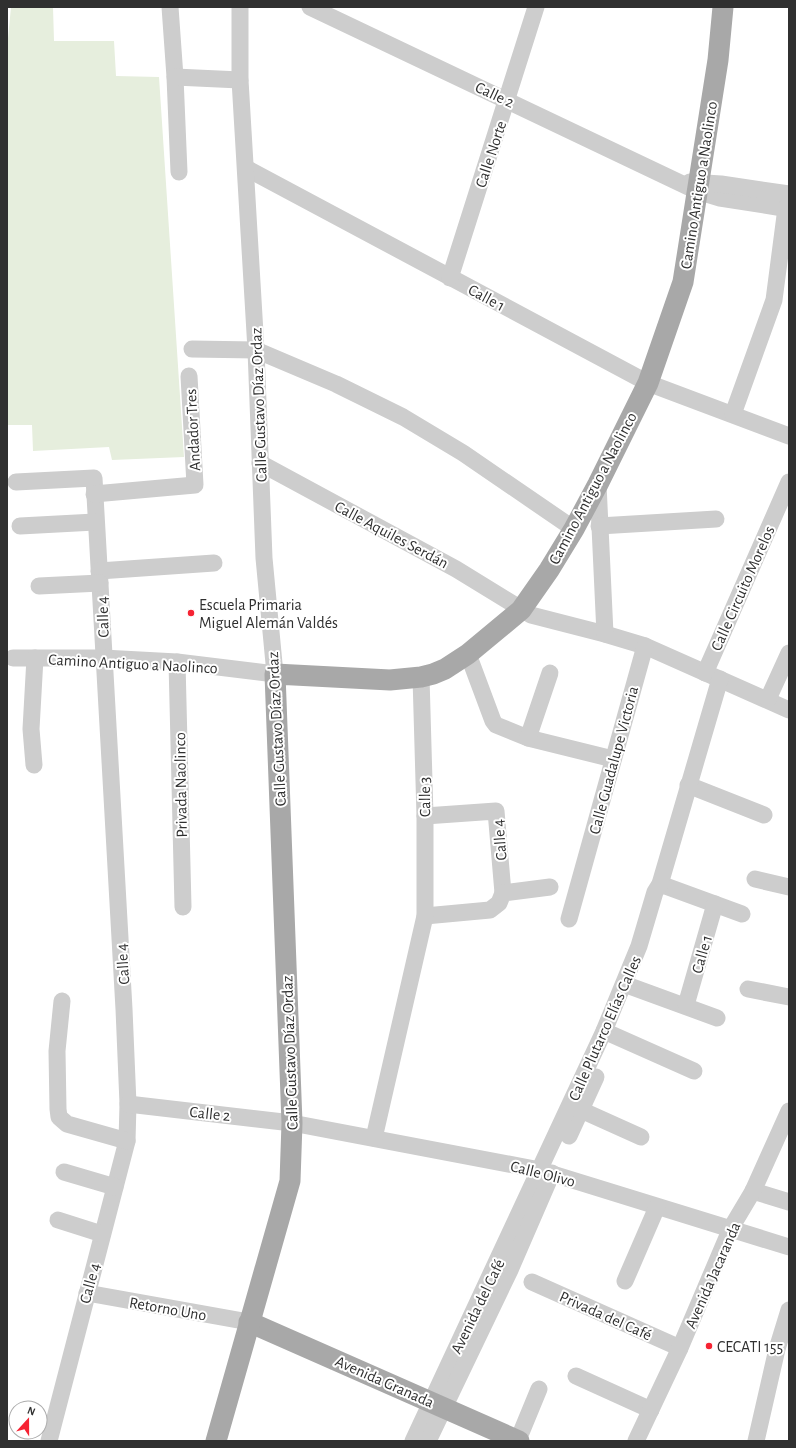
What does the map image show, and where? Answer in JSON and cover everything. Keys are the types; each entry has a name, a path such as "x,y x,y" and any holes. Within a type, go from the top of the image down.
{"main road":[{"name":"Camino Antiguo a Naolinco","path":"275,674 390,680 421,678 445,669 468,654 521,610 574,529 598,484 648,382 683,282 691,185 718,60 722,7"},
{"name":"Calle Gustavo Díaz Ordaz","path":"216,1441 290,1181 292,1123 275,674"},
{"name":"Avenida Granada","path":"249,1322 518,1441"}],"street":[{"path":"170,7 179,172"},
{"name":"Calle Gustavo Díaz Ordaz","path":"240,7 240,80 256,350 264,558 275,674"},
{"name":"Calle 2","path":"310,7 720,198 788,198"},
{"name":"Calle Norte","path":"450,278 508,100 536,7"},
{"path":"175,77 240,80"},
{"name":"Calle 1","path":"246,168 450,278 648,382 789,436"},
{"path":"733,414 774,300 788,198"},
{"path":"192,349 256,350 336,384 403,417 463,453 574,529"},
{"name":"Andador Tres","path":"94,486 195,485 189,376"},
{"name":"Calle Aquiles Serdán","path":"260,463 456,569 521,610 540,618 605,634 645,646 768,699 789,710"},
{"path":"16,482 94,486"},
{"name":"Calle Circuito Morelos","path":"712,676 785,503 789,482"},
{"path":"598,484 605,634"},
{"name":"Calle 4","path":"49,1441 127,1141 128,1104 124,1009 94,486"},
{"path":"599,526 716,519"},
{"path":"20,526 95,522"},
{"path":"39,586 214,563"},
{"name":"Calle Guadalupe Victoria","path":"570,919 645,646"},
{"path":"768,699 789,653"},
{"path":"468,654 493,721 500,728 528,738 613,759"},
{"name":"Camino Antiguo a Naolinco","path":"13,658 103,658 178,662 275,674"},
{"path":"34,765 31,729 35,658"},
{"name":"Privada Naolinco","path":"178,662 182,908"},
{"path":"528,738 550,673"},
{"name":"Calle Plutarco Elías Calles","path":"546,1172 581,1110 629,985 654,892 660,884 688,785 712,676"},
{"name":"Calle 3","path":"374,1138 424,916 425,816 421,678"},
{"path":"688,785 764,816"},
{"name":"Calle 4","path":"425,816 496,811 503,893"},
{"path":"755,880 789,887"},
{"path":"660,884 742,914"},
{"path":"424,916 490,910 499,903 503,893 550,887"},
{"name":"Calle 1","path":"686,1005 715,904"},
{"path":"629,985 686,1005 717,1018"},
{"path":"748,989 789,997"},
{"path":"62,1001 57,1051 58,1109 60,1117 67,1124 127,1141"},
{"path":"610,1033 694,1071"},
{"name":"Calle Plutarco Elías Calles","path":"546,1172 610,1033"},
{"name":"Calle 2","path":"128,1104 292,1123"},
{"path":"581,1110 641,1137"},
{"name":"Avenida Jacaranda","path":"636,1441 680,1348 731,1228 753,1191 789,1111"},
{"name":"Calle Olivo","path":"292,1123 546,1172 789,1247"},
{"path":"64,1172 115,1187"},
{"name":"Avenida del Café","path":"413,1441 437,1404 503,1267 546,1172"},
{"path":"753,1191 789,1202"},
{"path":"625,1281 657,1207"},
{"path":"58,1220 102,1234"},
{"name":"Privada del Café","path":"532,1282 680,1348"},
{"name":"Retorno Uno","path":"87,1293 249,1322"},
{"path":"756,1441 783,1351 789,1310"},
{"path":"576,1376 651,1410"},
{"path":"518,1441 539,1388"},
{"name":"Avenida del Café","path":"428,1441 437,1404"}],"green space":[{"path":"11,7 53,7 54,41 114,41 116,76 159,77 184,457 112,460 109,447 33,451 32,425 8,425 7,49"}],"place":[{"name":"Escuela Primaria Miguel Alemán Valdés","path":"191,613"},
{"name":"CECATI 155","path":"709,1346"}]}
